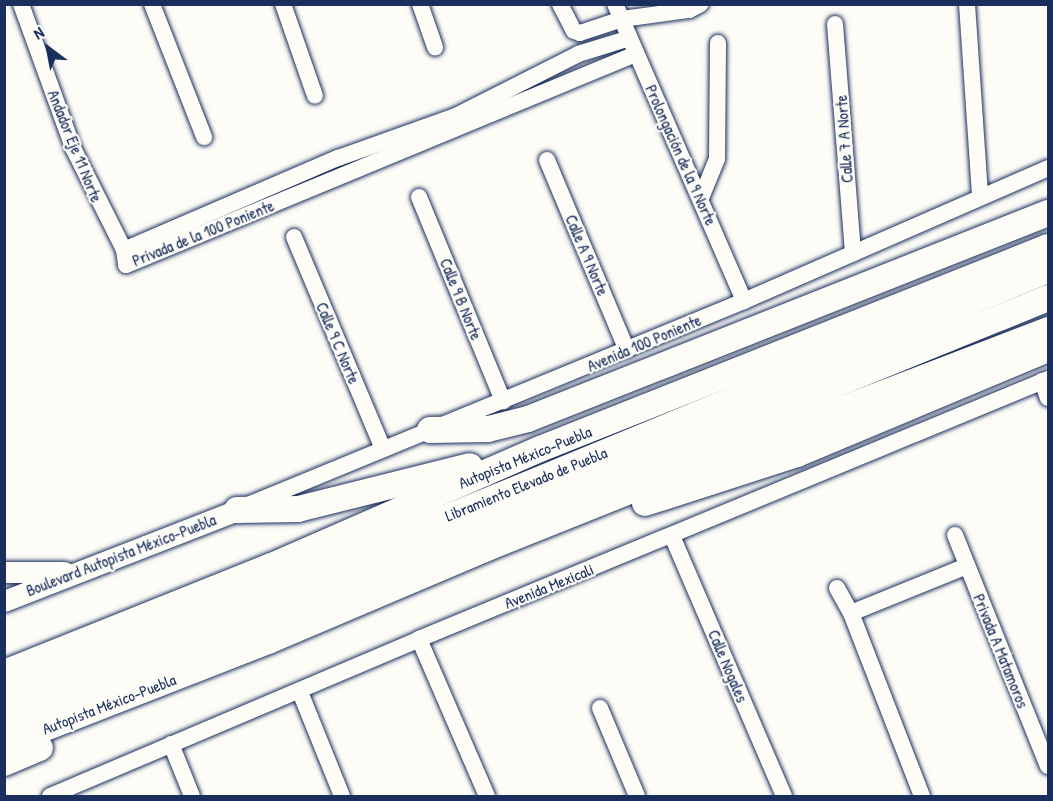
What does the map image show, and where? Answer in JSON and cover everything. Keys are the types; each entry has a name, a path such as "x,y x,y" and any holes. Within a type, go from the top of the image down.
{"highway":[{"path":"430,430 488,429 547,412 1048,213"},
{"name":"Autopista México-Puebla","path":"4,673 272,566 540,449 1048,247"},
{"name":"Libramiento Elevado de Puebla","path":"4,700 1048,270"},
{"name":"Libramiento Elevado de Puebla","path":"4,722 1048,298"},
{"name":"Autopista México-Puebla","path":"4,744 268,641 487,548 642,486 1048,330"},
{"path":"369,600 728,474 797,454 1048,349"},
{"path":"237,510 298,509 540,449"},
{"path":"4,764 241,660 268,641"}],"main road":[{"name":"Boulevard Autopista México-Puebla","path":"4,601 237,510"},
{"path":"4,572 77,572"}],"street":[{"name":"Andador Eje 11 Norte","path":"21,4 73,148 124,250"},
{"path":"152,4 204,137"},
{"path":"283,4 315,96"},
{"path":"420,4 435,47"},
{"path":"560,4 574,31 580,33 619,9 689,10 701,4"},
{"path":"967,4 980,197"},
{"name":"Prolongación de la 9 Norte","path":"619,9 636,54 744,301"},
{"name":"Calle 7 A Norte","path":"835,24 853,254"},
{"name":"Privada de la 100 Poniente","path":"630,38 578,54 456,116 338,158 124,250 126,266 636,54"},
{"path":"700,198 717,159 718,43"},
{"name":"Calle A 9 Norte","path":"547,160 627,350"},
{"name":"Avenida 100 Poniente","path":"237,510 744,301 1048,168"},
{"name":"Calle 9 B Norte","path":"419,197 503,401"},
{"name":"Calle 9 C Norte","path":"294,237 383,449"},
{"path":"1045,380 1048,398"},
{"name":"Avenida Mexicali","path":"50,796 300,692 419,639 672,537 1045,380"},
{"name":"Privada A Matamoros","path":"955,534 1048,766"},
{"name":"Calle Nogales","path":"672,537 784,796"},
{"path":"851,613 967,566"},
{"path":"837,588 851,613 922,796"},
{"path":"419,639 483,794"},
{"path":"300,692 342,796"},
{"path":"600,708 637,796"},
{"path":"171,744 192,796"}]}
